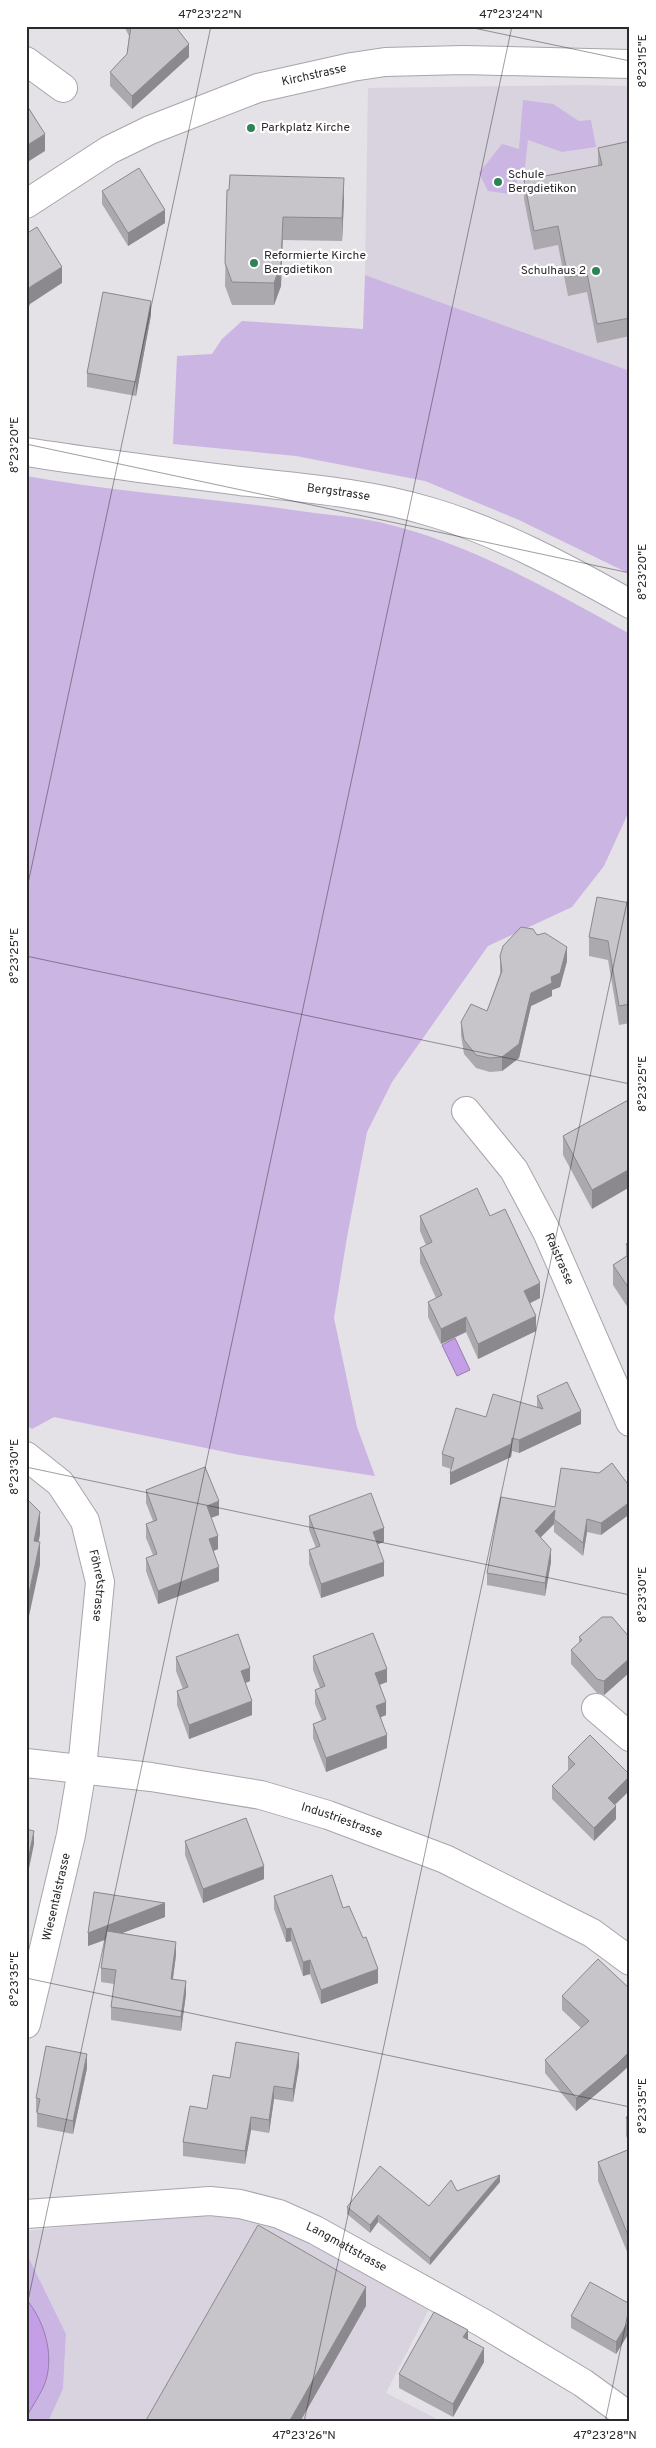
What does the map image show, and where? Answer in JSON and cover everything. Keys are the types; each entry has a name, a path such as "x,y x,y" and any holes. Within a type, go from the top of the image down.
{"street":[{"name":"Kirchstrasse","path":"26,204 108,150 150,130 258,88 368,64 463,60 630,64"},
{"path":"26,61 63,88"},
{"name":"Bergstrasse","path":"26,452 172,473 306,488 394,502 430,511 476,528 560,567 630,604"},
{"name":"Raistrasse","path":"466,1111 514,1170 547,1232 630,1422"},
{"name":"Föhretstrasse","path":"26,1456 60,1484 85,1521 100,1582 82,1769"},
{"path":"596,1708 630,1737"},
{"name":"Industriestrasse","path":"26,1763 152,1777 261,1795 328,1815 445,1859 592,1933 630,1961"},
{"name":"Wiesentalstrasse","path":"26,2024 71,1835 82,1769"},
{"name":"Langmattstrasse","path":"26,2214 210,2201 240,2204 279,2214 315,2230 483,2323 583,2383 630,2417"}],"shaded area":[{"name":"Schule Bergdietikon","path":"630,86 630,371 365,275 368,88"},
{"path":"523,100 553,104 579,121 591,120 596,147 562,152 528,140 525,167 510,194 488,191 479,173 502,144 519,149"},
{"path":"365,275 630,371 630,574 519,520 425,481 296,456 173,444 177,356 212,354 222,339 242,321 363,329"},
{"path":"26,476 96,487 272,507 379,522 445,542 508,569 630,634 630,809 604,866 572,907 488,946 392,1082 367,1132 334,1318 357,1427 375,1476 240,1455 54,1417 32,1429 26,1425"},
{"path":"455,1338 470,1370 457,1376 442,1345"},
{"path":"211,2211 264,2221 312,2243 429,2309 386,2393 443,2422 48,2422 63,2389 66,2334 26,2252 26,2231"},
{"path":"26,2252 66,2334 63,2389 48,2422 26,2422"},
{"path":"26,2299 38,2317 46,2337 49,2359 46,2380 26,2418"}],"building":[{"path":"131,26 175,26 189,44 132,96 110,72 127,54"},
{"path":"26,104 45,134 26,146"},
{"name":"Schulhaus 2","path":"630,141 630,318 597,324 587,273 568,277 558,226 534,231 524,180 602,165 598,148"},
{"path":"139,168 165,210 128,233 102,191"},
{"name":"Reformierte Kirche Bergdietikon","path":"230,175 344,178 342,218 283,217 281,263 274,283 232,282 225,263 227,190 229,190"},
{"path":"37,227 62,267 30,287 26,297 26,234"},
{"path":"103,292 151,301 136,382 87,373"},
{"path":"597,897 630,903 630,1004 619,1006 608,941 589,937"},
{"path":"521,927 533,929 537,935 545,933 567,947 560,973 551,977 552,983 531,993 519,1044 502,1057 490,1058 476,1055 464,1040 461,1022 471,1004 487,1011 502,971 500,956 503,946"},
{"path":"630,1099 630,1169 592,1190 563,1136"},
{"path":"477,1188 490,1216 505,1209 540,1283 524,1291 536,1316 478,1344 466,1317 441,1329 428,1302 442,1295 420,1248 432,1242 420,1216"},
{"path":"630,1254 630,1290 613,1265"},
{"path":"567,1382 581,1411 519,1440 512,1438 511,1444 450,1473 454,1458 442,1454 456,1408 486,1417 493,1394 543,1409 537,1396"},
{"path":"612,1463 630,1487 630,1502 601,1523 587,1519 583,1543 554,1519 555,1510 535,1531 551,1549 545,1583 487,1573 501,1497 555,1507 561,1468 599,1473"},
{"path":"205,1467 219,1501 207,1506 218,1536 209,1539 219,1567 158,1591 146,1558 157,1554 146,1524 157,1520 146,1490"},
{"path":"371,1493 384,1528 373,1532 384,1562 321,1584 309,1550 320,1546 309,1516"},
{"path":"26,1498 40,1512 34,1541 40,1542 26,1607"},
{"path":"602,1617 612,1617 630,1638 630,1658 604,1681 597,1679 571,1650 582,1640 579,1637"},
{"path":"373,1633 387,1669 375,1673 386,1702 376,1706 387,1735 326,1758 313,1724 326,1719 315,1690 325,1686 313,1656"},
{"path":"238,1634 250,1668 241,1671 252,1701 189,1725 177,1691 188,1687 176,1657"},
{"path":"590,1735 630,1775 608,1798 616,1806 594,1828 552,1786 575,1764 568,1757"},
{"path":"246,1818 264,1866 203,1889 185,1841"},
{"path":"26,1829 34,1831 26,1870"},
{"path":"332,1875 343,1908 349,1906 363,1938 366,1937 378,1969 321,1990 310,1960 303,1962 291,1928 286,1929 274,1896"},
{"path":"94,1892 165,1903 88,1933"},
{"path":"107,1931 176,1942 171,1979 186,1981 181,2017 111,2007 116,1970 101,1968"},
{"path":"598,1959 630,1989 630,2051 576,2098 545,2060 589,2021 562,1996"},
{"path":"236,2042 299,2053 293,2089 274,2086 269,2120 251,2117 245,2151 183,2142 190,2106 207,2109 213,2075 230,2078"},
{"path":"46,2046 87,2054 73,2121 37,2113 40,2099 36,2098"},
{"path":"630,2116 630,2125 626,2117"},
{"path":"630,2149 630,2240 598,2162"},
{"path":"380,2166 429,2206 451,2180 457,2191 500,2175 430,2258 378,2215 370,2225 347,2207"},
{"path":"258,2225 366,2287 289,2422 145,2422"},
{"path":"590,2282 630,2304 630,2319 616,2342 571,2316"},
{"path":"434,2312 468,2330 463,2337 484,2348 453,2404 399,2374"}],"place":[{"name":"Parkplatz Kirche","path":"251,128"},
{"name":"Schule Bergdietikon","path":"498,182"},
{"name":"Reformierte Kirche Bergdietikon","path":"254,263"},
{"name":"Schulhaus 2","path":"596,271"}]}
